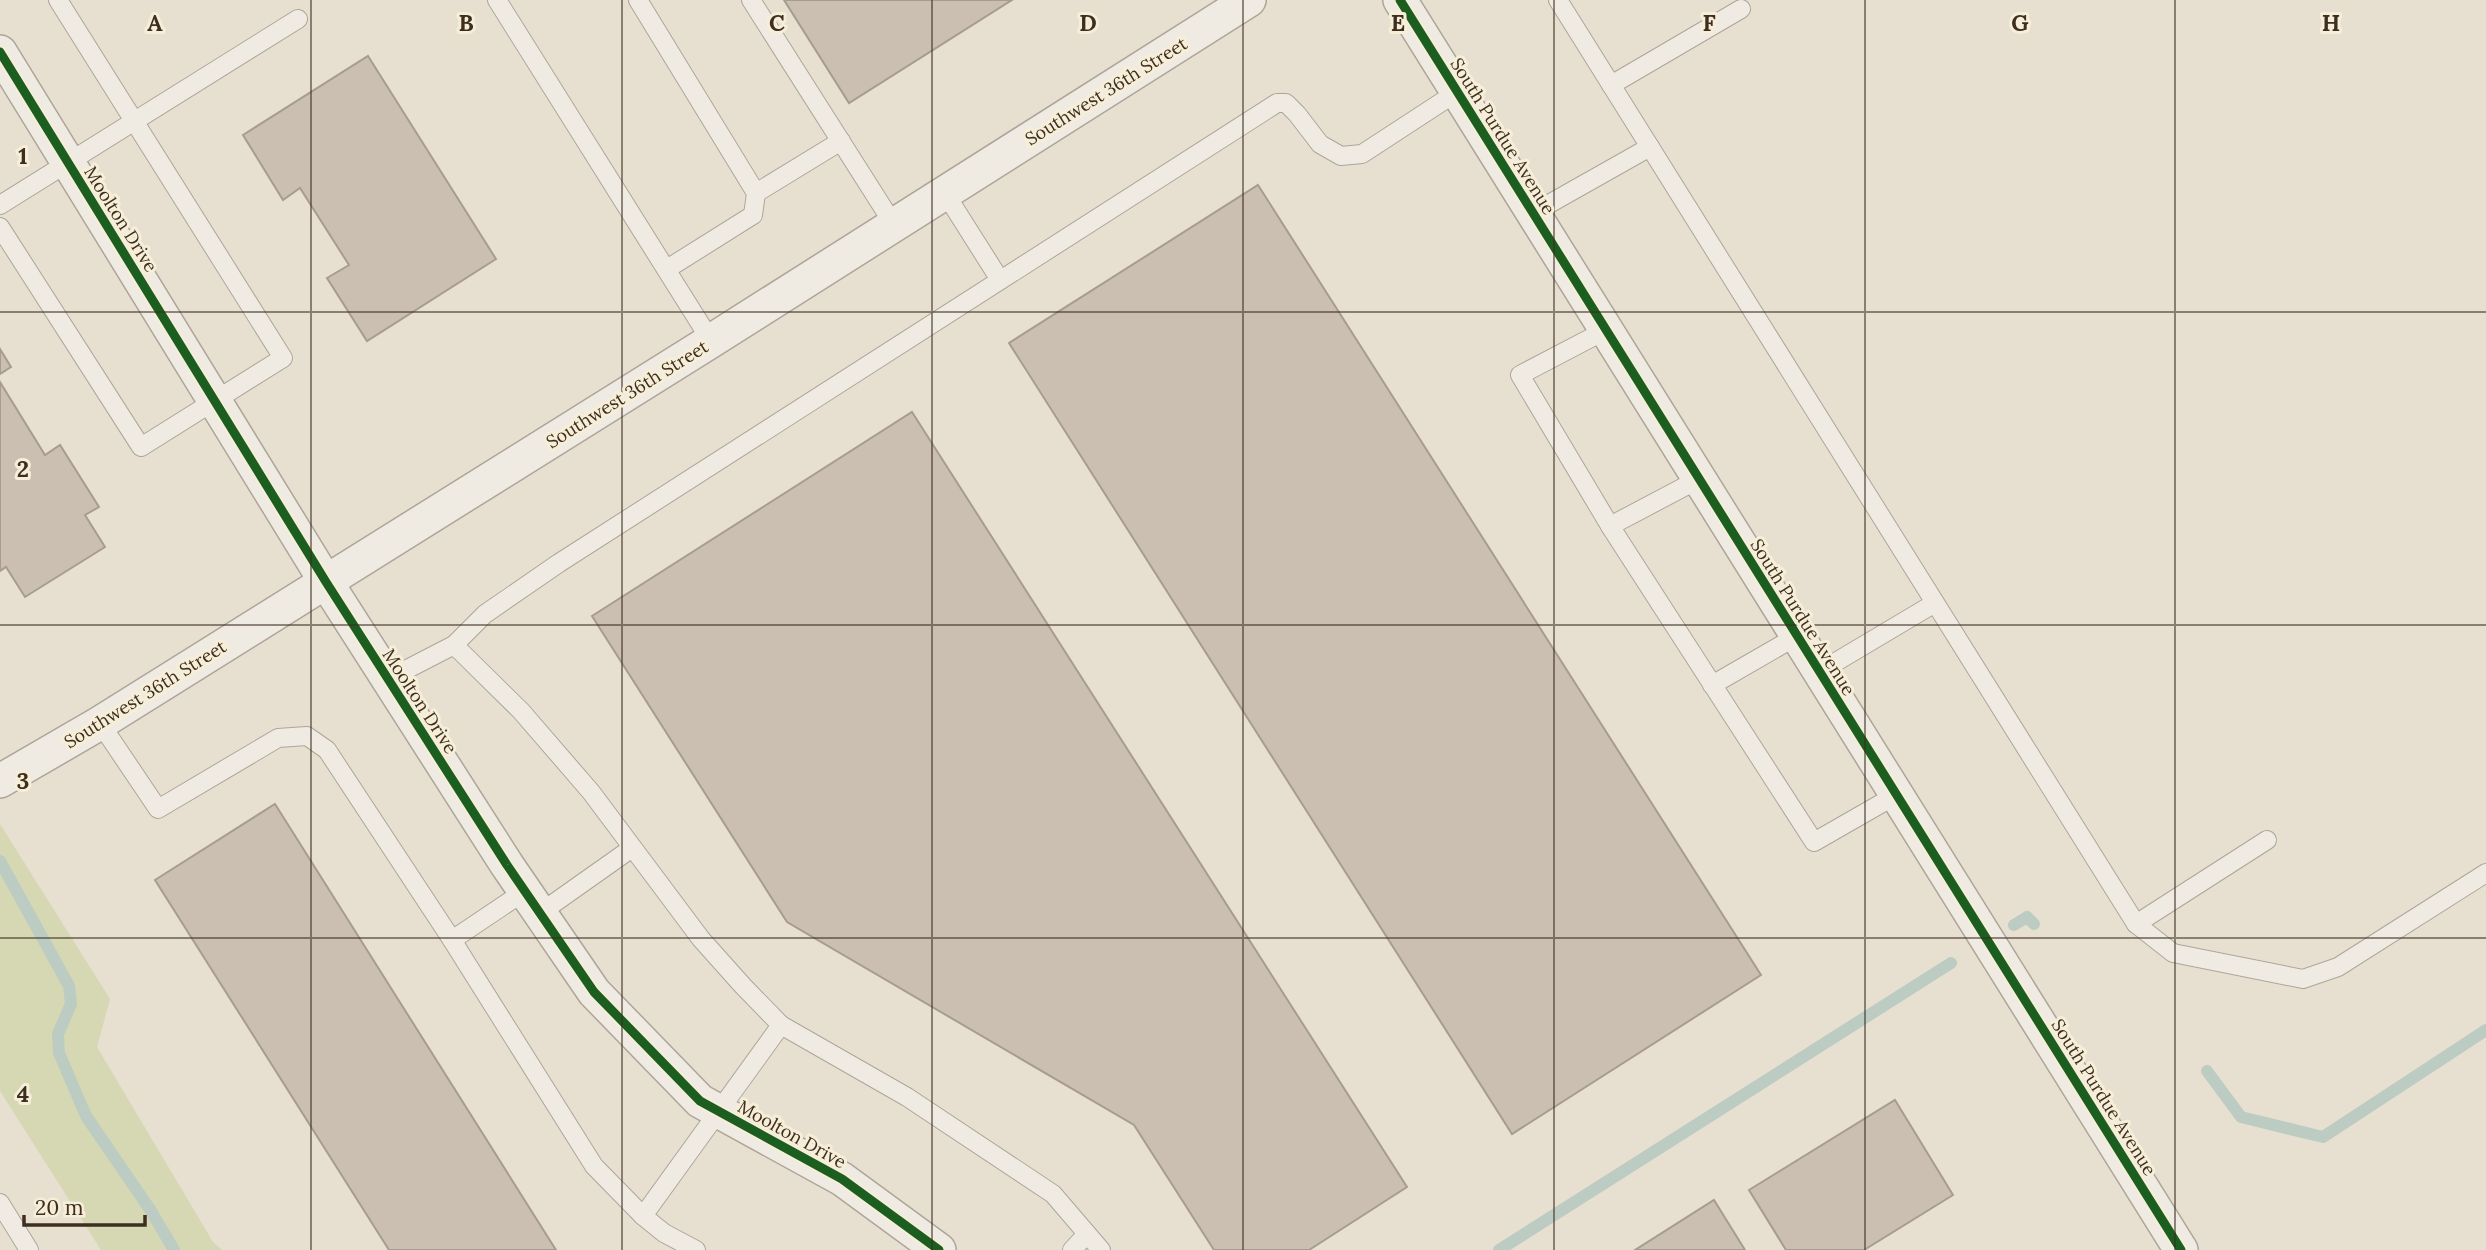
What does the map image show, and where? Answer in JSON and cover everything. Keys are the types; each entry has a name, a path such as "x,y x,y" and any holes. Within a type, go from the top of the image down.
{"street":[{"name":"Southwest 36th Street","path":"2,780 100,723 326,582 1249,0"},
{"name":"South Purdue Avenue","path":"1400,0 2180,1250"},
{"name":"Moolton Drive","path":"0,52 326,582 532,902 594,992 701,1101 842,1179 939,1250"}],"lane":[{"path":"0,227 141,447 283,358 58,0"},
{"path":"497,0 711,341"},
{"path":"638,0 756,193 753,215 667,269"},
{"path":"751,0 894,225"},
{"path":"1558,0 2136,924 2173,953 2303,979 2338,967 2486,873"},
{"path":"1611,85 1741,9"},
{"path":"0,205 299,19"},
{"path":"388,680 454,645 485,614 559,563 1277,103 1286,103 1320,144 1341,156 1362,154 1457,92"},
{"path":"756,193 841,141"},
{"path":"1533,214 1650,147"},
{"path":"945,193 1000,280"},
{"path":"1606,330 1520,375 1610,526 1814,842 1896,794"},
{"path":"1610,526 1699,479"},
{"path":"1819,672 1935,603"},
{"path":"1712,685 1797,636"},
{"path":"454,645 521,711 590,792 701,939 781,1024 907,1097 1053,1194 1101,1250"},
{"path":"100,723 158,809 278,737 307,736 327,750 452,940 594,1166 643,1216 664,1233 696,1250"},
{"path":"2136,924 2267,840"},
{"path":"452,940 532,902 632,848"},
{"path":"643,1216 781,1024"},
{"path":"0,1203 29,1250"},
{"path":"1072,1250 1087,1234"}],"green space":[{"path":"0,824 110,999 97,1047 213,1242 222,1250 101,1250 0,1091"}],"building":[{"path":"784,0 1012,0 849,103"},
{"path":"368,56 496,259 367,341 327,278 349,265 300,188 283,200 243,135"},
{"path":"1258,185 1761,975 1512,1134 1009,343"},
{"path":"0,349 11,367 0,374"},
{"path":"0,382 45,455 60,445 99,507 85,515 105,547 25,597 6,567 0,571"},
{"path":"912,412 1407,1187 1309,1250 1214,1250 1134,1125 787,922 592,616"},
{"path":"275,804 556,1250 389,1250 155,880"},
{"path":"1895,1100 1953,1195 1864,1250 1786,1250 1749,1190"},
{"path":"1714,1200 1745,1250 1635,1250"}],"waterway":[{"path":"0,861 69,986 71,1004 58,1034 59,1053 86,1116 151,1211 174,1250"},
{"path":"2014,925 2027,917 2034,924"},
{"path":"1499,1250 1951,963"},
{"path":"2207,1071 2241,1117 2323,1137 2486,1030"}],"cycle path":[{"path":"1400,0 2181,1250"},
{"path":"0,52 326,582 507,865 594,992 700,1101 842,1179 939,1250"}]}
